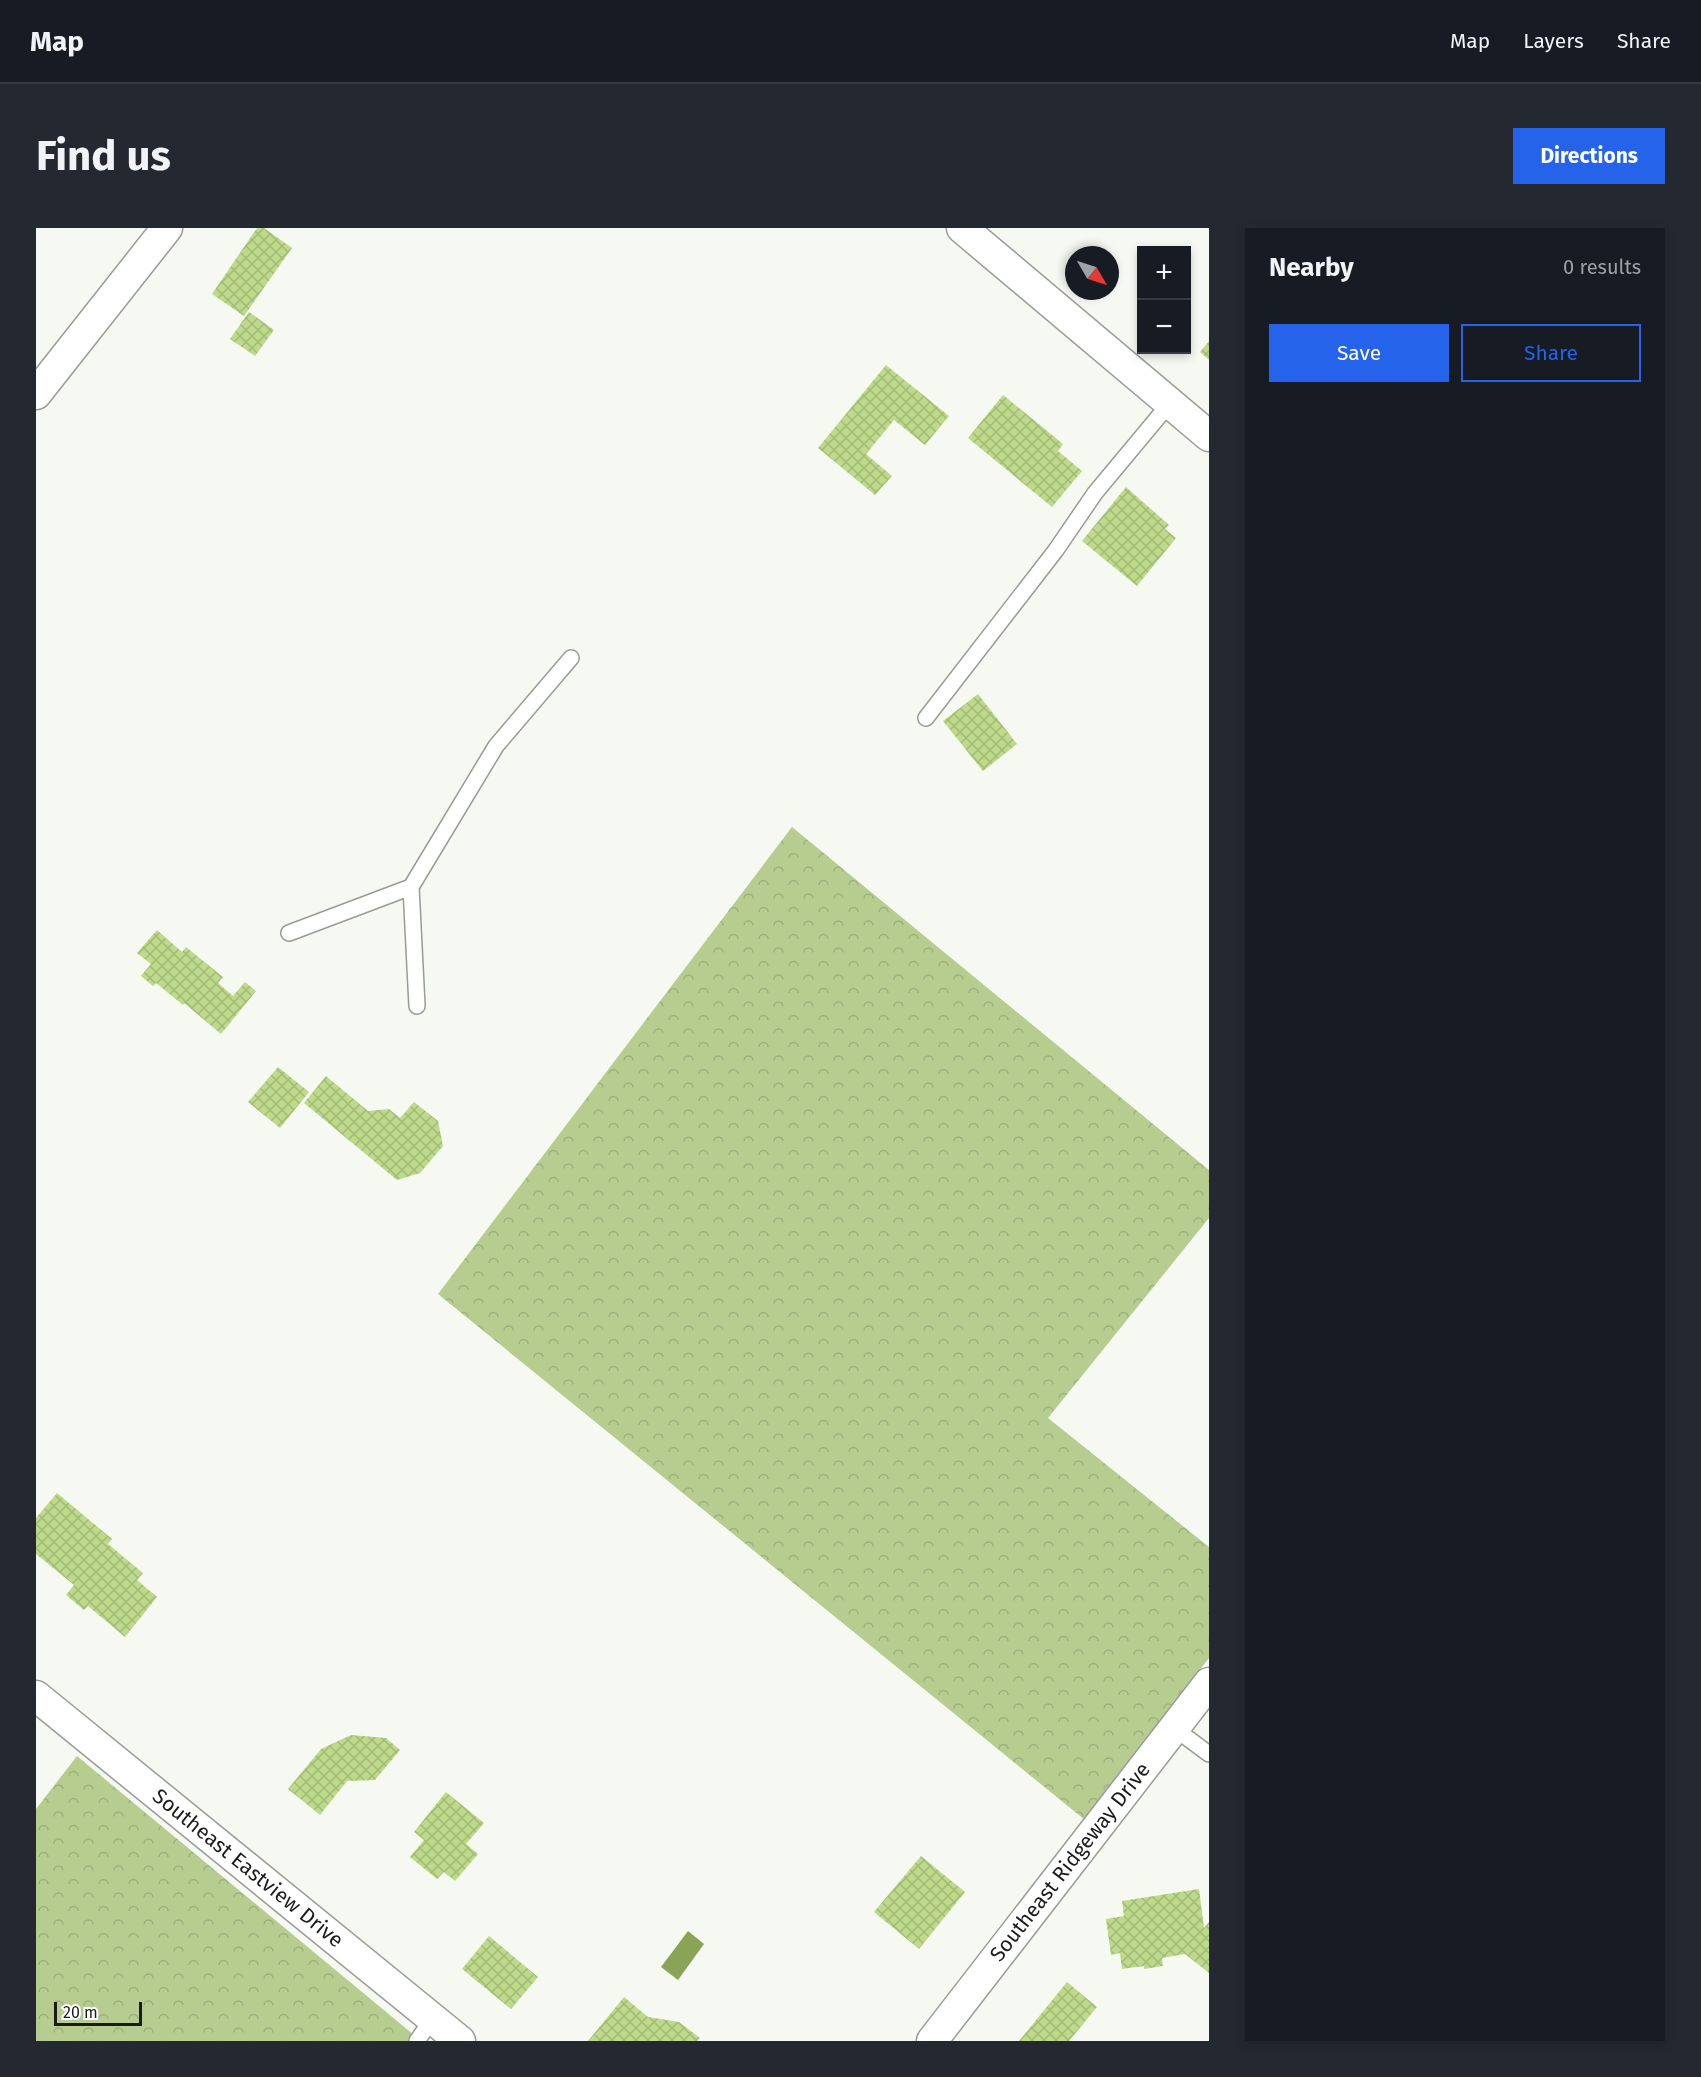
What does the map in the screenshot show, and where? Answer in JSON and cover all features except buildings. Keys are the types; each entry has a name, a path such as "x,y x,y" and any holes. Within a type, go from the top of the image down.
{"street":[{"path":"36,394 167,228"},
{"path":"962,228 1209,436"},
{"name":"Southeast Ridgeway Drive","path":"932,2041 1209,1683"},
{"name":"Southeast Eastview Drive","path":"36,1696 425,2030 460,2041"}],"lane":[{"path":"926,718 1056,550 1095,493 1170,403"},
{"path":"417,1006 411,887 496,746 571,658"},
{"path":"289,933 411,887"},
{"path":"1174,1728 1209,1754"}],"green space":[{"path":"792,827 1209,1170 1209,1218 1048,1418 1209,1547 1209,1658 1085,1820 438,1294"},
{"path":"77,1756 414,2035 409,2041 36,2041 36,1809"}],"shaded area":[{"path":"688,1931 704,1944 678,1980 661,1967"}]}
